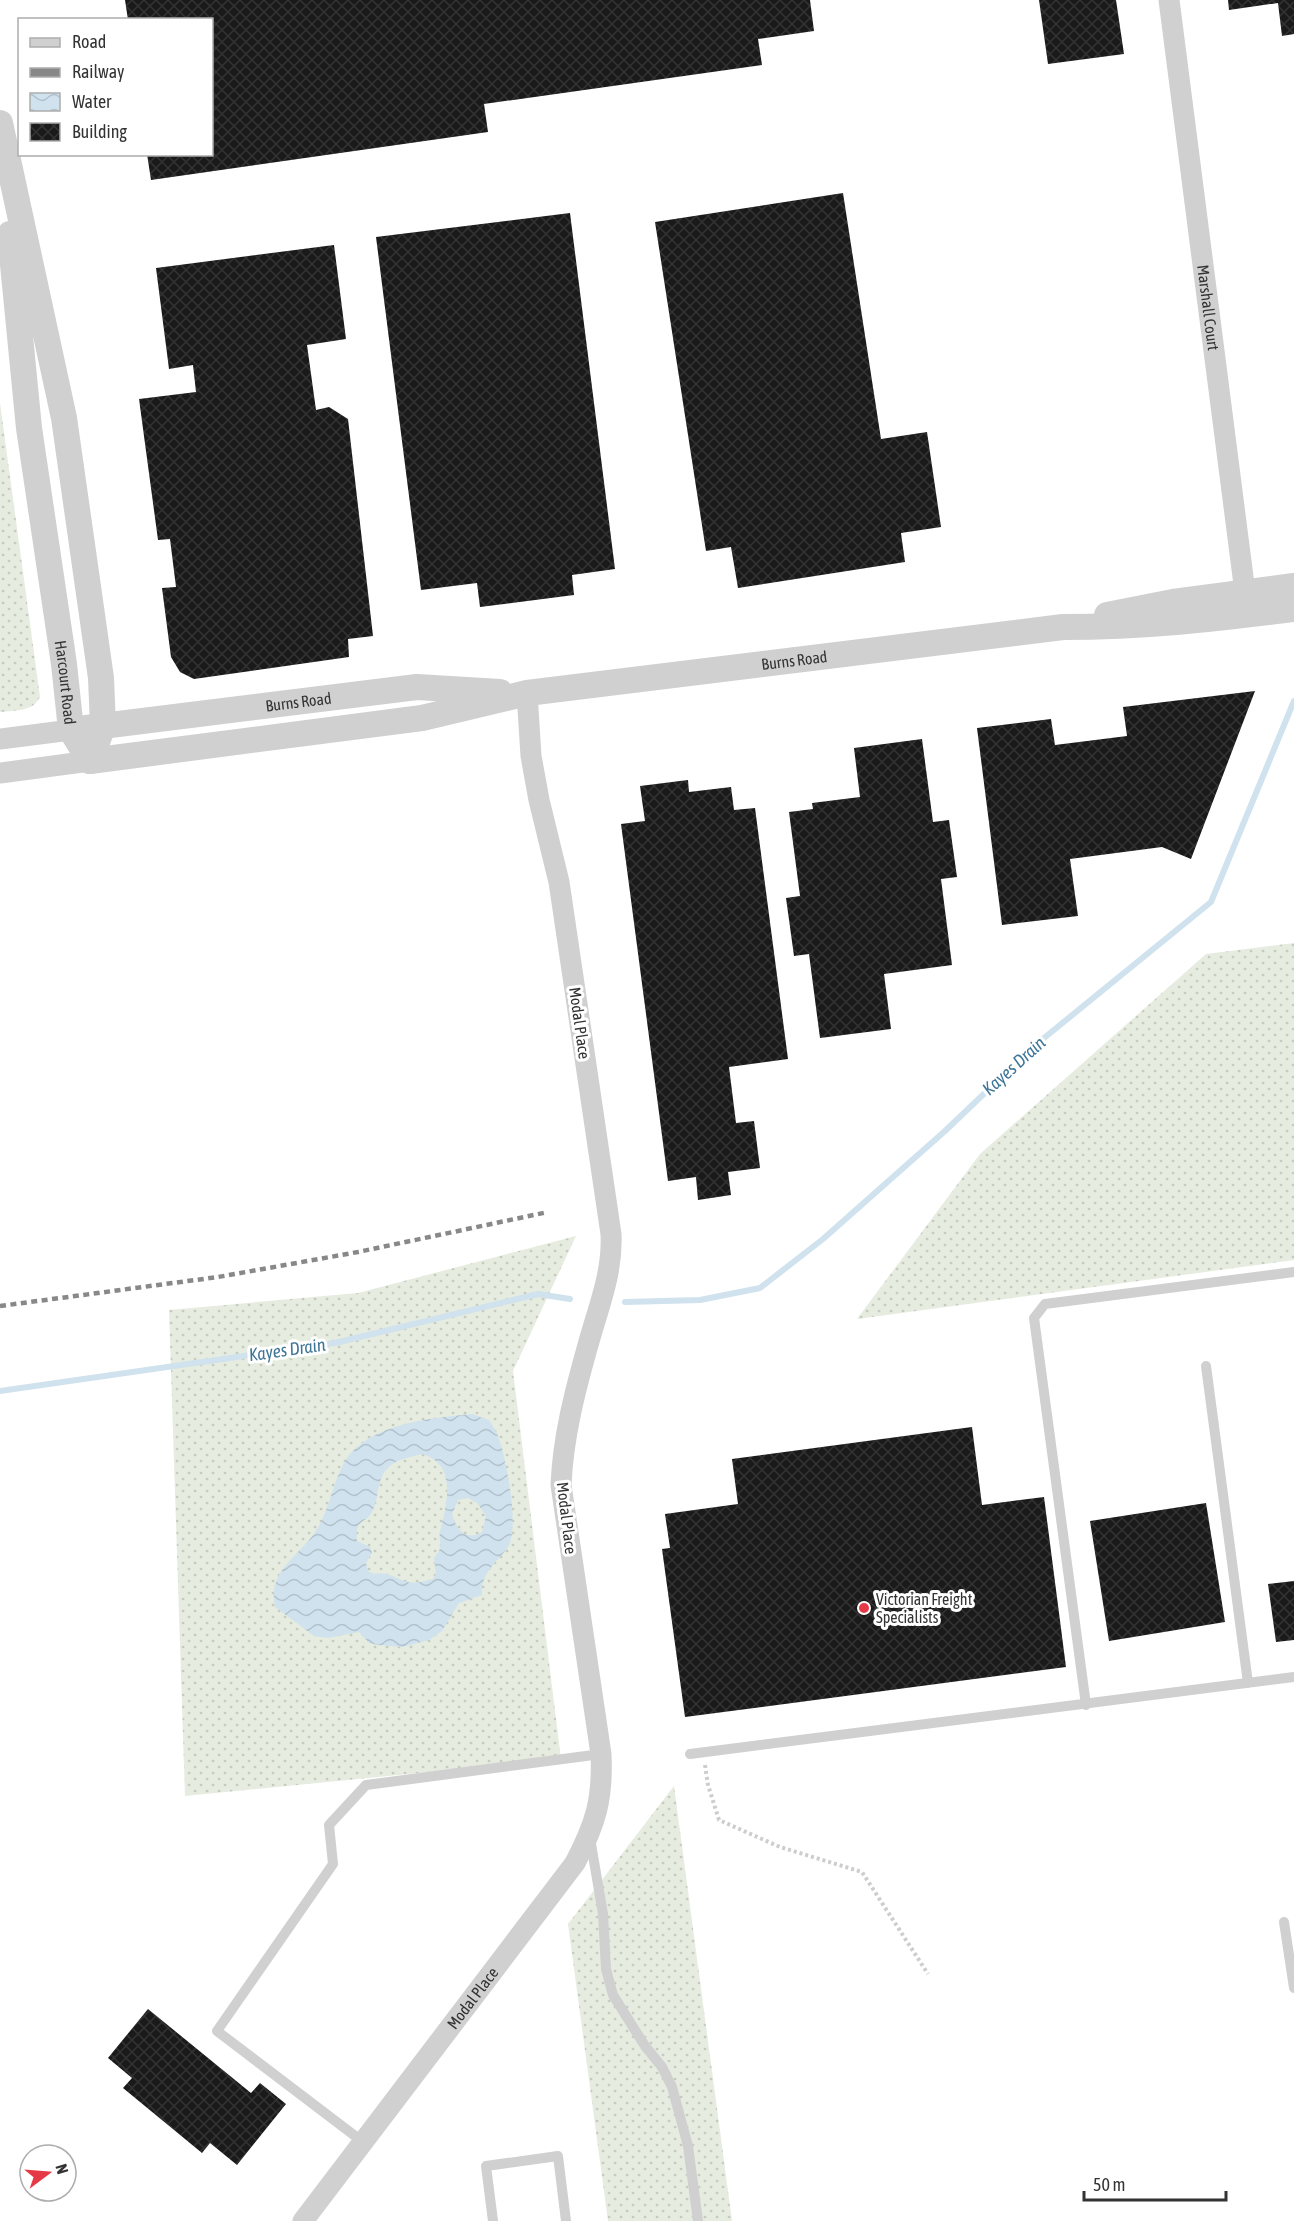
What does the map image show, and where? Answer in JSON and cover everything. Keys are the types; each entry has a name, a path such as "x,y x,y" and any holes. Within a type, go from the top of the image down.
{"street":[{"name":"Marshall Court","path":"1168,0 1247,603"},
{"name":"Harcourt Road","path":"0,123 64,418 101,678 103,726 90,761"},
{"name":"Harcourt Road","path":"0,131 29,428 64,664 70,730 90,761"},
{"name":"Burns Road","path":"90,761 423,718 527,693 1064,627 1126,627 1247,603 1294,586"},
{"name":"Burns Road","path":"1247,603 1294,609"},
{"name":"Burns Road","path":"70,730 417,687 527,693"},
{"name":"Modal Place","path":"303,2221 575,1863 590,1835 599,1807 602,1780 601,1754 561,1485 564,1441 588,1344 606,1285 612,1251 611,1234 559,882 531,756 527,693"},
{"path":"0,738 70,730"},
{"path":"0,773 90,761"}],"lane":[{"path":"1086,1705 1034,1318 1045,1304 1294,1272"},
{"path":"1206,1366 1248,1683"},
{"path":"690,1754 1294,1677"},
{"path":"363,2142 217,2031 333,1864 329,1825 366,1785 601,1754"},
{"path":"590,1835 603,1914 606,1969 613,1995 645,2046 662,2067 672,2087 688,2146 698,2221"},
{"path":"1284,1922 1294,1988"},
{"path":"493,2221 486,2166 558,2156 566,2221"}],"path":[{"path":"703,1752 708,1785 719,1820 780,1847 862,1872 928,1974"}],"shaded area":[{"path":"0,403 40,697 28,708 0,712"},
{"path":"1294,943 1294,1260 857,1319 980,1154 1206,954"},
{"path":"576,1236 513,1371 561,1759 185,1796 169,1310 358,1293"},
{"path":"674,1786 732,2221 608,2221 568,1924"}],"water":[{"path":"472,1414 489,1420 497,1434 508,1476 513,1524 511,1537 508,1547 486,1574 482,1595 459,1603 442,1631 429,1640 403,1647 369,1643 359,1632 328,1638 314,1636 275,1607 275,1584 279,1575 318,1527 338,1475 352,1453 365,1441 381,1432 418,1421","holes":["422,1454 434,1459 441,1467 446,1476 447,1498 440,1532 440,1547 434,1558 436,1574 433,1579 414,1583 388,1574 374,1574 368,1571 366,1563 372,1553 370,1547 357,1541 357,1529 373,1510 381,1478 387,1469 408,1457","468,1498 477,1503 486,1516 482,1532 471,1536 459,1529 452,1514 458,1500"]}],"building":[{"path":"125,0 810,0 814,31 758,39 762,65 484,104 488,132 151,180 147,156 213,156 213,18 128,18"},
{"path":"1039,0 1116,0 1124,54 1048,64"},
{"path":"1228,0 1294,0 1294,34 1282,36 1278,3 1229,10"},
{"path":"843,193 881,439 927,432 941,527 901,533 905,562 738,588 731,547 706,551 655,222"},
{"path":"570,213 615,569 572,575 574,595 480,607 477,583 421,590 376,237"},
{"path":"334,245 346,339 307,345 316,410 329,407 348,419 373,636 348,639 349,657 194,679 180,672 171,657 162,588 176,587 170,539 158,540 139,399 196,392 193,365 169,369 156,268"},
{"path":"1255,691 1191,859 1162,847 1070,859 1078,916 1002,925 977,728 1051,719 1055,745 1127,736 1123,707"},
{"path":"922,739 933,822 949,820 957,877 941,879 952,965 884,974 891,1029 820,1038 809,954 794,956 786,898 800,896 789,812 813,809 812,803 860,797 854,748"},
{"path":"688,780 689,792 731,787 734,810 755,808 788,1059 729,1067 736,1123 754,1121 760,1168 728,1172 731,1195 698,1200 696,1177 668,1181 621,824 645,821 640,786"},
{"name":"Victorian Freight Specialists","path":"972,1427 982,1505 1044,1497 1066,1667 685,1717 662,1549 670,1548 665,1514 738,1504 732,1459"},
{"path":"1206,1503 1225,1622 1109,1641 1090,1521"},
{"path":"1294,1581 1294,1640 1276,1642 1268,1584"},
{"path":"148,2009 251,2093 260,2083 286,2104 237,2165 210,2143 202,2153 123,2088 132,2078 108,2058"}],"waterway":[{"name":"Kayes Drain","path":"625,1302 700,1300 760,1288 823,1239 945,1131 1033,1047 1211,902 1294,701"},
{"name":"Kayes Drain","path":"0,1391 335,1343 538,1294 570,1299"}],"railway":[{"path":"0,1306 218,1277 358,1252 548,1212"}],"place":[{"name":"Victorian Freight Specialists","path":"864,1608"}]}
